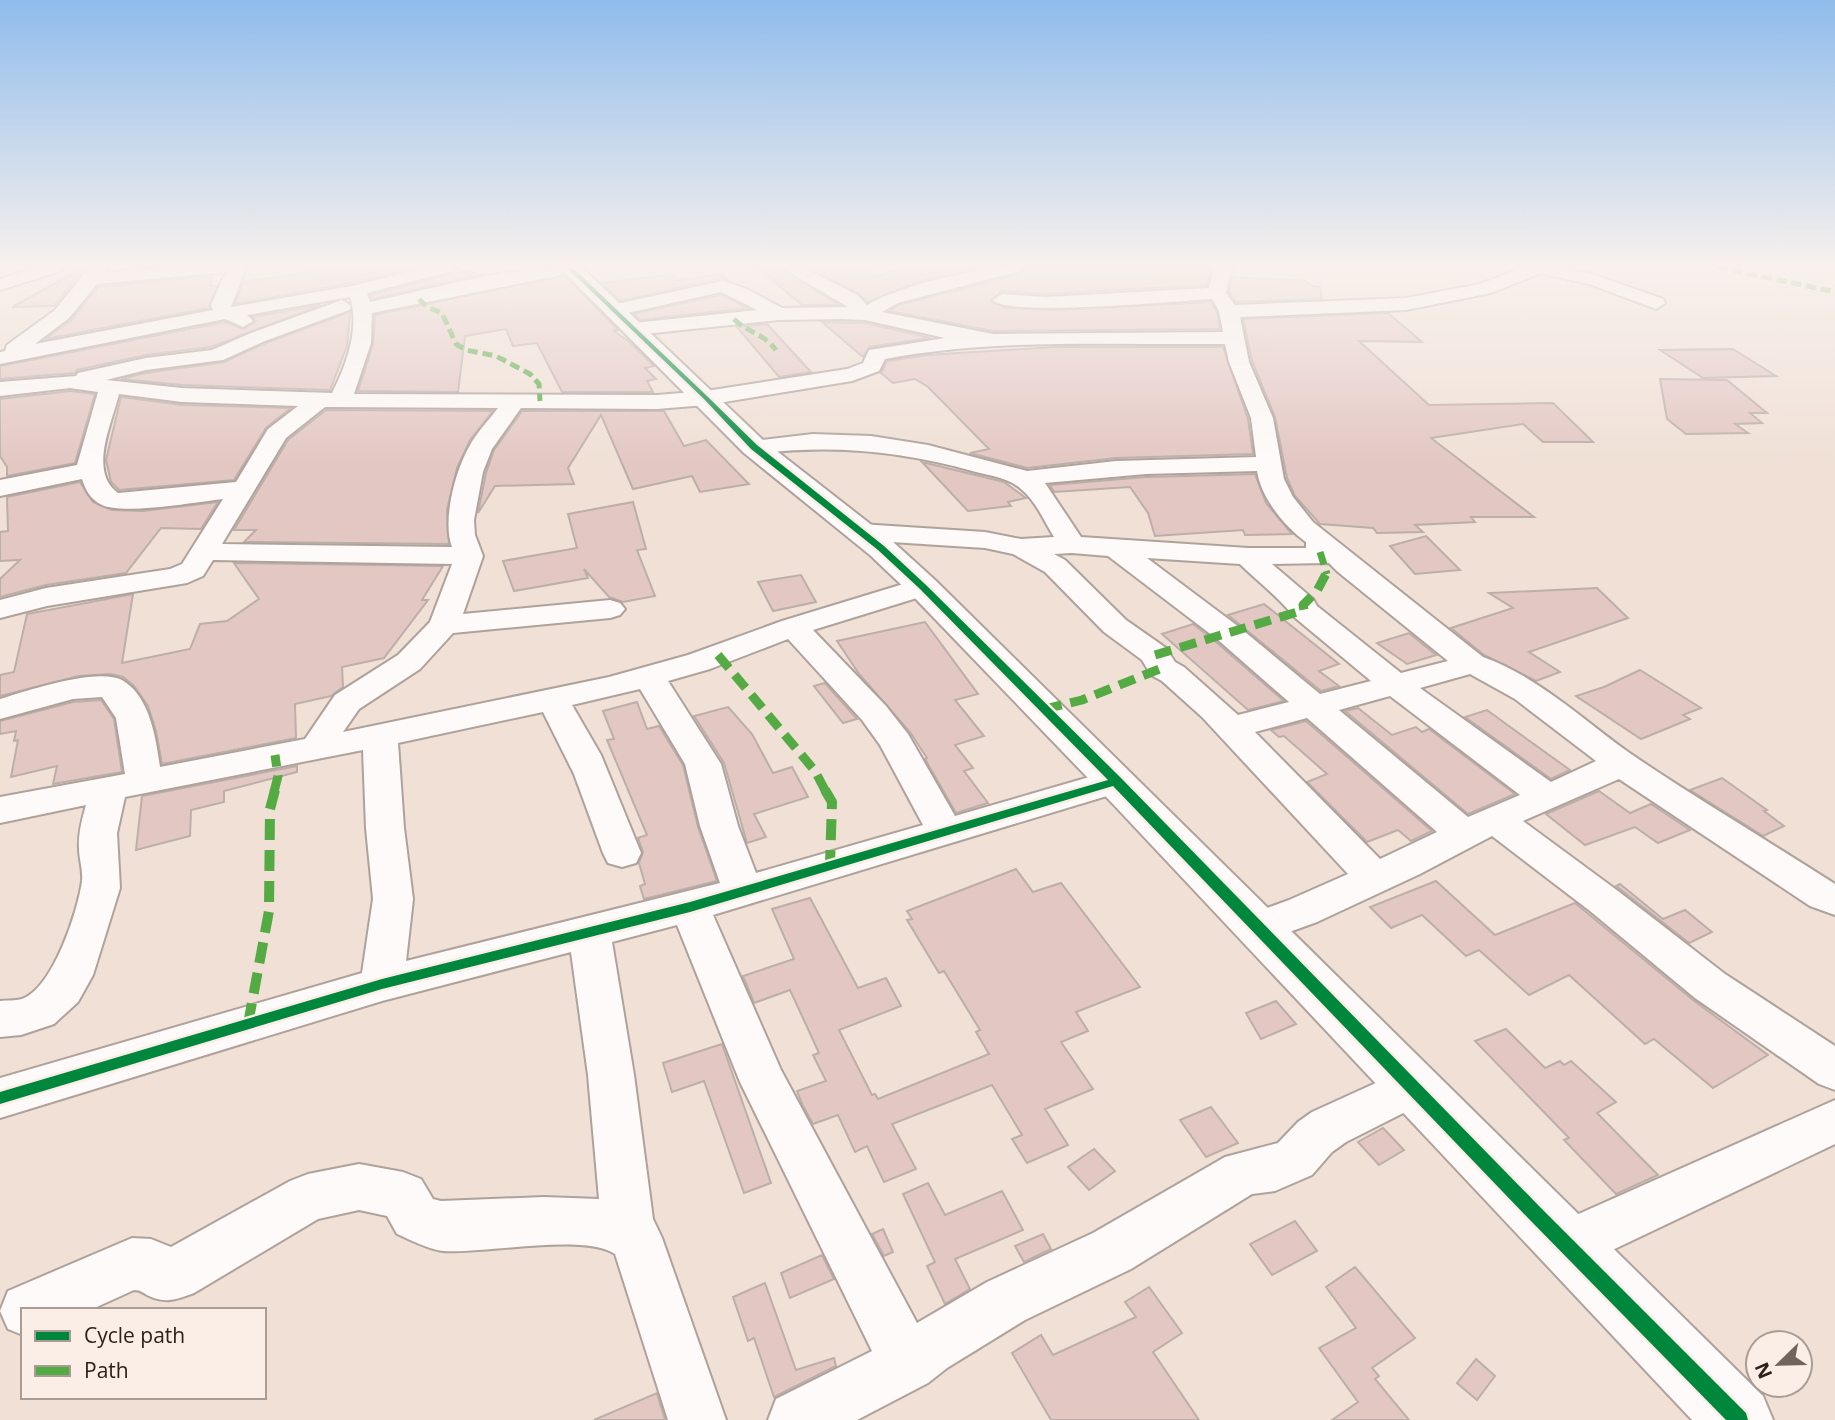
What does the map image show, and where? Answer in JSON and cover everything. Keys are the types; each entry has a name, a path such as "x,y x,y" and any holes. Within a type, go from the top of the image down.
{"street":[{"path":"38,333 0,358 125,333"},
{"path":"182,395 240,344 247,333"},
{"path":"0,389 70,382 146,364 211,357 268,333"},
{"path":"0,609 46,597 177,577 193,570 276,434 343,394 361,344 361,333"},
{"path":"639,333 754,447 860,532 923,587 1117,781 1565,1247 1739,1420"},
{"path":"952,333 993,340"},
{"path":"1233,333 1239,362 1262,418 1271,479 1281,499 1320,549 1348,566 1472,664 1506,680 1621,763 1824,896 1835,900"},
{"path":"70,382 182,395 329,400 657,402 706,398 852,374 872,367 876,354 926,346 993,340 1235,338"},
{"path":"110,388 89,460 99,491 112,500 128,501 244,489"},
{"path":"317,748 330,723 347,702 409,662 444,625 469,556 461,535 461,520 471,472 480,448 515,401"},
{"path":"754,447 804,440 889,445 935,452 1024,479 1081,470 1170,465 1269,464"},
{"path":"0,488 91,470"},
{"path":"1024,479 1039,493 1072,545"},
{"path":"860,532 985,540 1021,547 1072,545 1248,556 1320,549"},
{"path":"1021,547 1055,566 1115,626 1155,655 1162,668 1205,703 1374,877"},
{"path":"1115,548 1228,633 1310,706 1479,827 1604,901 1721,994 1835,1070"},
{"path":"206,552 469,556"},
{"path":"1248,556 1282,589 1396,685 1547,797"},
{"path":"0,810 317,748 650,678 793,627 923,587"},
{"path":"444,625 610,609"},
{"path":"793,627 874,713 896,742 944,830"},
{"path":"1230,728 1472,664"},
{"path":"650,678 704,764 719,826 743,892"},
{"path":"0,709 71,689 110,687 124,698 139,734 127,784 101,814 98,838 103,876 77,967 63,991 53,1001 32,1014 0,1019"},
{"path":"552,699 572,728 594,773 622,853"},
{"path":"380,735 385,828 393,899 382,984"},
{"path":"1259,927 1303,911 1621,763"},
{"path":"0,1098 382,984 589,930 690,907 1117,781"},
{"path":"690,907 713,971 762,1084 908,1363"},
{"path":"589,930 611,1075 628,1229 636,1238 697,1420"},
{"path":"797,1420 908,1363 927,1348 1006,1301 1112,1251 1243,1173 1275,1168 1295,1159 1315,1137 1329,1127 1411,1087"},
{"path":"1565,1247 1835,1121"},
{"path":"32,1308 132,1264 151,1265 164,1276 175,1274 308,1198 359,1187 403,1196 415,1217 440,1226 548,1222 628,1229"},
{"path":"0,1323 21,1313"}],"building":[{"path":"53,333 75,333 45,339"},
{"path":"167,333 247,333 211,347 146,355 77,370 75,373 0,379 0,366"},
{"path":"292,333 348,333 347,346 330,390 182,385 121,379 224,362"},
{"path":"374,333 481,333 465,336 458,392 358,391 373,344"},
{"path":"508,333 617,333 654,366 645,368 656,379 647,381 653,392 562,392 537,343 513,346"},
{"path":"742,333 775,333 811,372 779,377"},
{"path":"835,333 910,333 931,338 869,347 863,357"},
{"path":"1246,333 1412,333 1422,342 1359,341 1429,405 1553,403 1593,442 1543,442 1523,424 1431,438 1534,517 1471,517 1475,522 1415,525 1423,532 1377,533 1373,528 1320,524 1295,496 1287,478 1275,417 1252,361"},
{"path":"1054,347 1223,347 1248,419 1253,454 1116,458 1027,468 970,453 989,449 928,387 915,379 893,383 881,373 887,361 927,355"},
{"path":"1733,349 1776,376 1703,378 1660,350"},
{"path":"1660,379 1727,380 1767,413 1750,413 1762,423 1735,424 1748,433 1686,434 1667,419"},
{"path":"70,391 95,394 75,463 7,476 7,467 0,456 0,399"},
{"path":"121,397 182,405 291,408 266,428 234,480 119,490 111,482 106,460"},
{"path":"326,410 493,411 470,440 457,468 447,510 449,544 244,542 256,530 234,530 288,440"},
{"path":"522,411 664,411 684,446 706,440 749,484 700,492 692,476 633,489 601,415 568,468 574,484 495,486 478,513 494,450"},
{"path":"922,462 1004,482 1026,498 1008,502 1011,506 968,511"},
{"path":"1255,474 1266,503 1292,534 1245,535 1243,530 1155,536 1148,513 1130,487 1054,492 1050,485 1146,477"},
{"path":"80,482 93,502 112,510 143,511 218,502 201,529 161,528 126,573 46,585 0,597 0,579 20,560 0,561 0,532 8,531 7,497"},
{"path":"633,502 646,549 637,550 655,596 623,602 609,597 584,569 588,578 514,591 503,561 577,548 568,514"},
{"path":"1426,536 1460,570 1415,574 1390,546"},
{"path":"234,563 443,566 422,600 428,600 384,658 342,667 343,687 331,696 295,704 296,738 162,764 148,706 134,686 123,677 111,674 79,676 0,696 0,675 14,672 27,614 133,594 122,663 190,649 200,624 227,621 259,599"},
{"path":"801,575 816,602 773,611 758,582"},
{"path":"1597,588 1628,618 1529,652 1560,672 1536,681 1484,655 1451,628 1513,608 1489,593"},
{"path":"1264,604 1339,664 1319,671 1339,686 1321,691 1228,615"},
{"path":"925,622 978,694 955,700 984,736 955,745 973,768 964,771 988,803 956,813 910,732 859,674 837,641"},
{"path":"1193,624 1284,701 1248,710 1162,634"},
{"path":"1409,633 1436,655 1407,664 1377,643"},
{"path":"1640,670 1701,708 1683,715 1690,719 1641,739 1576,696 1604,687"},
{"path":"825,683 857,719 843,723 814,686"},
{"path":"101,700 114,719 122,772 53,784 57,766 11,777 18,740 14,741 16,731 0,734 0,721 73,702"},
{"path":"637,702 647,729 659,726 683,765 698,827 717,881 644,899 640,886 645,884 639,863 643,852 638,838 647,835 607,740 614,739 603,711"},
{"path":"728,707 752,734 773,773 792,767 808,797 754,814 766,837 747,843 724,763 694,716"},
{"path":"1358,708 1392,735 1416,727 1422,732 1429,729 1515,794 1468,814 1345,711"},
{"path":"1487,710 1570,770 1551,779 1465,717"},
{"path":"1306,721 1432,831 1411,841 1398,830 1367,842 1307,782 1327,774 1284,736 1279,737 1271,730"},
{"path":"297,766 297,772 224,791 224,802 191,810 190,836 136,850 142,796"},
{"path":"1722,778 1767,810 1764,811 1784,826 1763,836 1690,790"},
{"path":"1599,791 1630,813 1651,804 1690,830 1658,843 1635,827 1585,845 1546,814"},
{"path":"1016,869 1033,892 1061,883 1140,987 1076,1012 1088,1031 1061,1042 1093,1089 1045,1109 1068,1145 1027,1163 1012,1139 1022,1135 992,1085 892,1124 916,1169 884,1182 867,1146 855,1152 838,1115 813,1124 803,1106 797,1091 826,1081 813,1055 819,1053 790,990 754,1003 743,976 794,959 772,909 810,898 858,988 886,978 901,1006 839,1030 872,1095 875,1094 878,1099 989,1054 976,1032 980,1030 944,971 939,973 907,920 912,919 907,911"},
{"path":"1436,881 1495,935 1575,903 1693,1000 1768,1055 1713,1088 1654,1039 1645,1044 1569,975 1529,995 1479,950 1466,956 1422,915 1391,928 1370,907"},
{"path":"1620,884 1663,919 1685,910 1712,932 1689,943 1616,886"},
{"path":"1276,1001 1296,1024 1261,1039 1246,1013"},
{"path":"1506,1029 1545,1068 1560,1061 1564,1065 1571,1061 1616,1102 1597,1113 1658,1175 1616,1194 1564,1140 1569,1138 1475,1041"},
{"path":"722,1044 771,1183 744,1193 704,1081 672,1092 663,1063"},
{"path":"1211,1107 1238,1143 1206,1157 1180,1120"},
{"path":"1383,1128 1404,1150 1379,1165 1358,1142"},
{"path":"1094,1149 1115,1171 1089,1190 1068,1167"},
{"path":"928,1183 945,1215 1002,1191 1023,1230 955,1259 970,1289 945,1304 927,1266 935,1262 903,1194"},
{"path":"1295,1221 1317,1251 1272,1275 1250,1244"},
{"path":"883,1229 893,1252 884,1256 872,1234"},
{"path":"1043,1234 1051,1249 1024,1262 1015,1246"},
{"path":"822,1255 834,1279 790,1298 781,1273"},
{"path":"1355,1267 1415,1338 1372,1368 1379,1376 1375,1379 1409,1420 1332,1420 1358,1402 1319,1348 1356,1328 1326,1287"},
{"path":"765,1283 796,1370 834,1358 836,1366 774,1397 754,1338 748,1341 733,1297"},
{"path":"1149,1287 1182,1333 1153,1352 1199,1420 1051,1420 1012,1353 1041,1335 1053,1355 1136,1317 1125,1302"},
{"path":"1476,1359 1495,1376 1477,1400 1457,1383"},
{"path":"657,1393 665,1420 594,1420"}],"marked path":[{"path":"451,333 456,344 466,350 496,356 530,374 539,384 540,401"},
{"path":"756,333 766,337 776,350"},
{"path":"1155,655 1304,610 1303,605 1317,591 1327,573 1320,552"},
{"path":"718,655 815,771 832,802 830,865"},
{"path":"1045,709 1082,700 1162,668"},
{"path":"248,1024 269,911 270,809 278,776 275,755"}],"cycle path":[{"path":"638,333 754,447 881,548 923,587 1739,1420"},
{"path":"0,1098 382,984 690,907 1117,781"}]}
